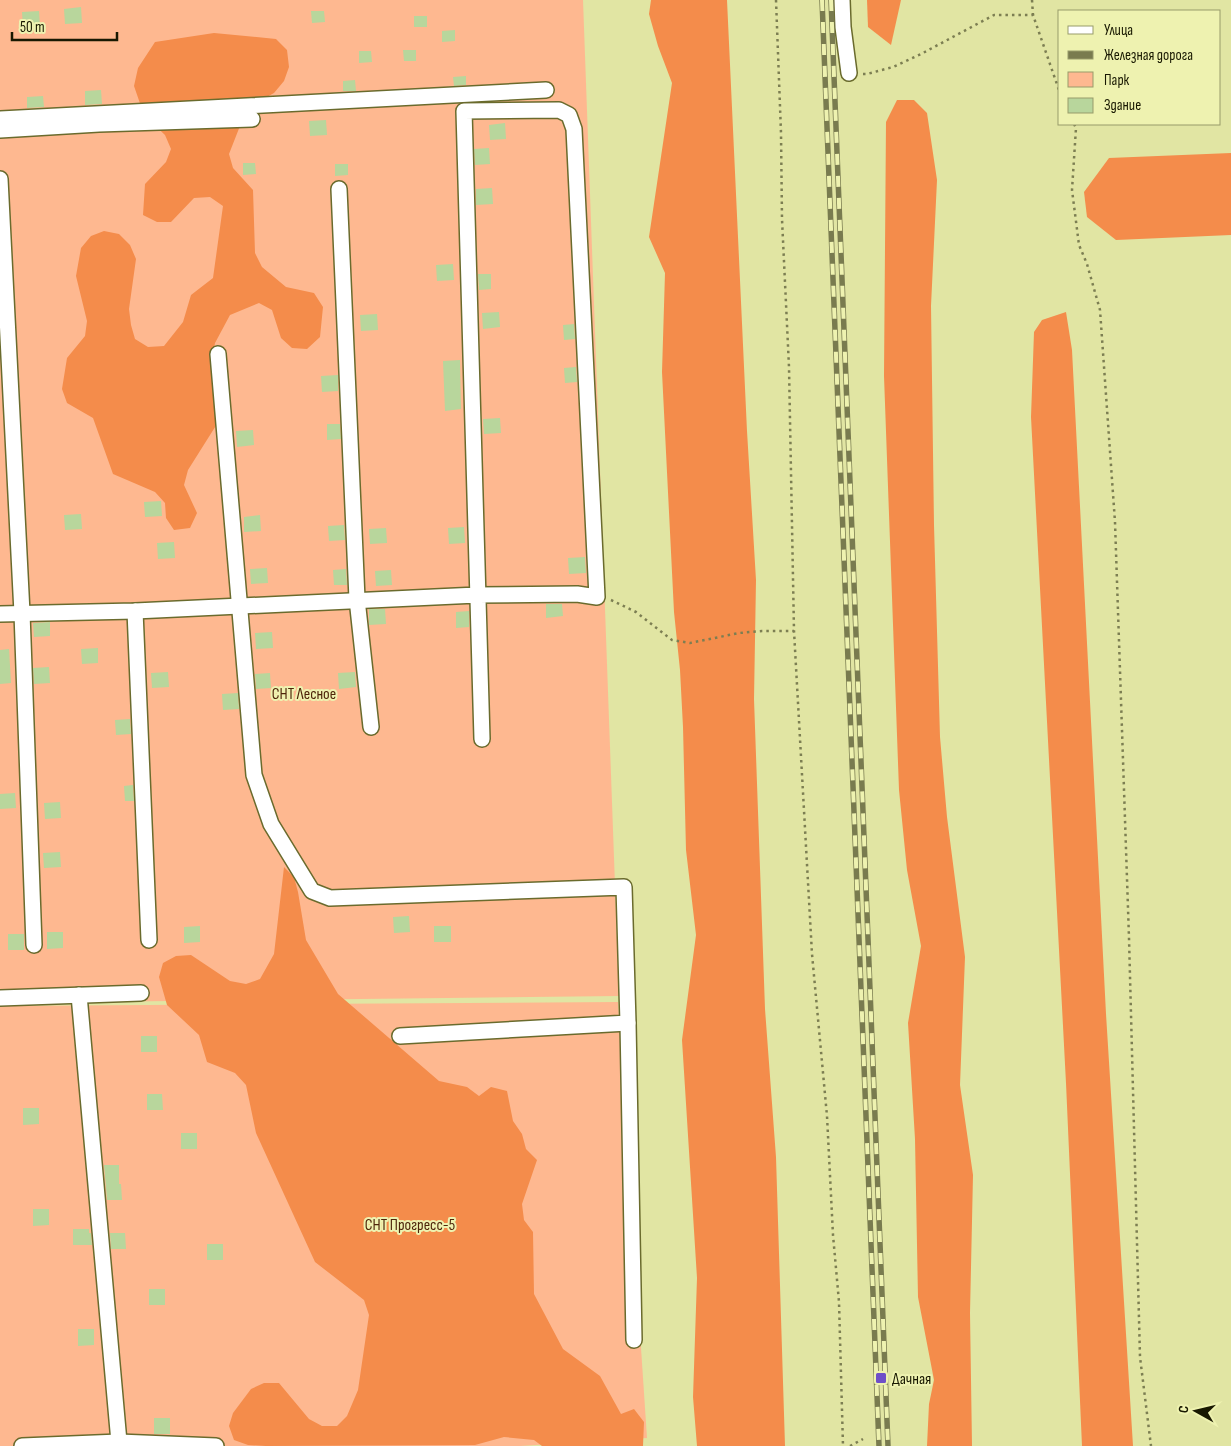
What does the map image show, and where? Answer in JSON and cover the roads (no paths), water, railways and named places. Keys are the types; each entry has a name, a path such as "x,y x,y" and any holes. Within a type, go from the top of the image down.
{"street":[{"path":"842,0 843,27 849,73"},
{"path":"0,119 546,90"},
{"path":"0,614 135,611 357,599 477,595 578,594 597,597 574,129 569,115 559,110 464,111 477,595 482,739"},
{"path":"0,130 100,124 252,119"},
{"path":"0,179 22,613 34,946"},
{"path":"339,189 357,599 371,727"},
{"path":"218,354 254,775 271,824 312,891 330,898 624,887 634,1340"},
{"path":"135,611 149,940"},
{"path":"0,998 141,993"},
{"path":"79,995 119,1442"},
{"path":"400,1036 628,1023"},
{"path":"22,1446 119,1442 216,1446"}],"railway":[{"path":"822,0 879,1446"},
{"path":"831,0 888,1446"}],"place":[{"name":"Дачная","path":"881,1378"}],"park label":[{"name":"СНТ Лесное","path":"304,693"},
{"name":"СНТ Прогресс-5","path":"410,1224"}]}
